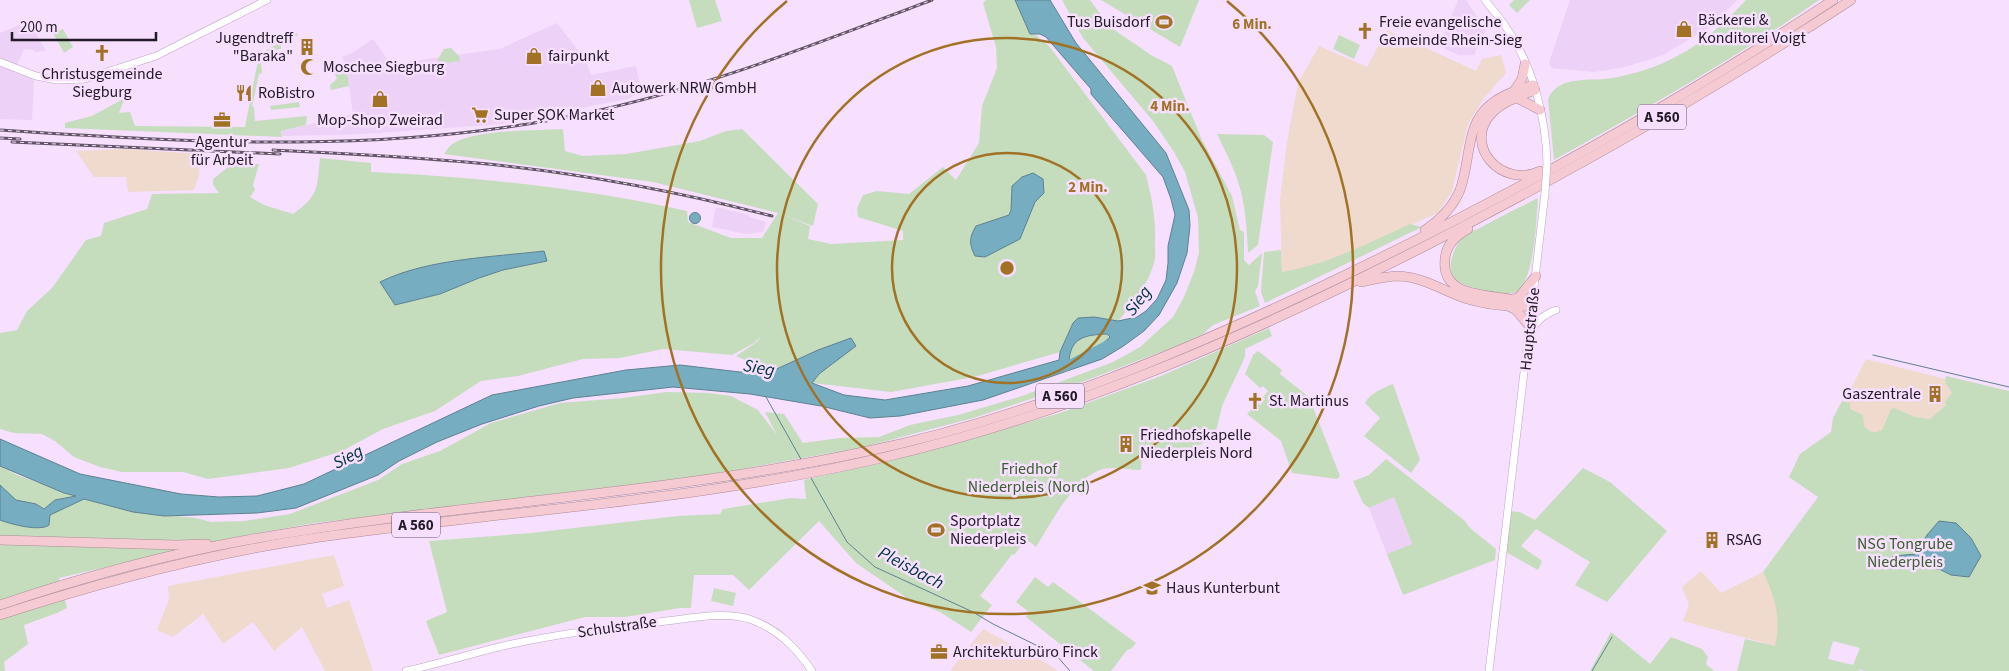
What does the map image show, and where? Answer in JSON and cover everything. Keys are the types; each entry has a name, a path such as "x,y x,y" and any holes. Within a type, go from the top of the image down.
{"highway":[{"name":"A 560","path":"0,615 72,592 162,568 303,540 729,487 933,435 1057,397 1231,328 1389,254 1566,162 1696,87 1833,0"},
{"name":"A 560","path":"817,466 877,459 935,444 1060,406 1236,336 1342,287 1497,209 1697,97 1851,0"},
{"path":"1823,19 1860,0"},
{"path":"1525,64 1522,79 1515,95 1496,109 1485,123 1482,139 1484,147 1492,164 1509,174 1518,176 1536,173 1557,163 1566,162"},
{"path":"1389,254 1394,248 1437,222 1445,212 1459,191 1478,119 1491,103 1534,87"},
{"path":"1515,95 1540,110"},
{"path":"1497,209 1487,218 1461,233 1452,241 1445,256 1446,272 1454,284 1468,292 1510,302 1530,330"},
{"path":"1342,287 1383,277 1398,276 1427,282 1464,298 1510,302 1523,300 1532,306"},
{"path":"1510,302 1519,296 1536,276"},
{"name":"A 560","path":"0,605 158,559 242,541 364,522 798,470"},
{"path":"0,540 176,545 242,541"}],"main road":[{"path":"2,62 36,76 57,80 85,79 156,56 267,0"},
{"name":"Hauptstraße","path":"1485,0 1507,28 1534,87 1544,127 1547,163 1530,330 1489,671"},
{"path":"1530,330 1545,314 1556,310"},
{"name":"Schulstraße","path":"406,671 512,644 567,634 705,617 731,616 751,620 778,633 792,646 812,671"},
{"path":"1484,671 1492,652"}],"shaded area":[{"path":"1458,0 1466,0 1486,30 1474,55 1459,55 1439,46"},
{"path":"1570,0 1737,0 1713,25 1663,55 1625,67 1594,72 1552,68 1549,63"},
{"path":"557,23 586,61 591,75 636,66 642,92 627,99 500,124 364,134 282,136 282,131 353,114 347,71 342,57 352,53 373,39 391,64 500,49"},
{"path":"19,25 31,25 46,51 34,52 34,50 24,49 14,72 34,79 32,120 0,119 0,33"},
{"path":"1387,30 1476,71 1482,59 1501,55 1506,73 1484,98 1468,124 1452,191 1438,213 1349,252 1304,268 1282,272 1280,199 1288,136 1298,83 1319,46 1367,67"},
{"path":"126,149 200,154 199,176 194,190 128,192 126,177 94,177 76,151"},
{"path":"716,207 749,215 749,217 766,222 763,232 746,234 712,227"},
{"path":"1866,359 1949,380 1956,386 1938,420 1884,436 1839,426 1835,420"},
{"path":"1394,497 1412,545 1387,554 1369,508"},
{"path":"334,555 344,586 322,594 327,608 349,600 373,671 325,671 302,627 274,651 253,622 223,644 203,614 173,637 157,630 169,599 168,586"},
{"path":"1701,571 1721,593 1763,572 1783,612 1775,646 1683,621 1689,605 1682,587"},
{"path":"983,629 1046,663 1058,671 950,671"}],"green space":[{"path":"689,0 715,0 722,21 697,28"},
{"path":"986,0 1015,0 1030,34 1036,35 1049,46 1146,175 1150,192 1155,225 1155,261 1144,287 1118,321 1094,317 1073,323 1060,352 974,377 891,392 812,383 819,374 818,350 770,372 736,356 757,342 761,336 754,343 732,355 663,349 620,358 583,359 518,376 481,381 435,411 383,429 342,451 289,468 208,479 183,472 122,472 100,467 74,457 55,441 42,434 14,433 0,429 0,333 17,330 27,311 52,288 86,240 101,236 104,223 147,209 152,194 219,193 213,185 213,179 232,164 259,164 253,185 255,190 250,197 264,205 293,214 308,202 315,190 320,158 371,163 371,172 490,180 570,190 648,203 687,211 688,222 731,238 762,238 778,213 653,182 444,154 453,144 464,138 491,133 563,129 565,151 583,156 626,154 700,141 726,131 742,129 818,204 813,226 784,215 810,226 808,239 831,244 903,240 903,231 858,217 857,208 863,195 877,191 909,194 943,167 956,180 979,143 982,106 997,68 996,47 983,3","holes":["1012,186 1044,193 1035,202 1020,239 985,257 975,256 976,226 1009,215","543,251 547,261 503,270 440,294 395,305"]},
{"path":"1062,0 1090,0 1110,27 1151,55 1172,66 1201,138 1232,196 1240,230 1244,232 1244,260 1249,265 1262,253 1258,286 1255,291 1260,306 1213,325 1203,334 1171,348 1082,382 973,418 864,447 703,476 315,523 230,538 59,578 67,608 24,625 28,644 4,662 5,671 0,671 0,520 9,523 46,527 50,515 84,499 133,512 196,518 211,522 244,521 290,514 378,480 402,464 440,451 491,423 560,403 623,398 666,392 709,393 731,396 758,410 777,435 765,412 784,414 803,443 840,438 879,437 910,425 958,415 1022,396 1113,362 1140,347 1173,317 1183,299 1194,272 1199,253 1198,218 1185,172 1174,152 1153,121 1083,38"},
{"name":"Tus Buisdorf","path":"1101,0 1199,0 1180,47"},
{"path":"1514,0 1530,0 1517,13 1509,5"},
{"path":"1746,0 1819,0 1722,63 1554,160 1548,99 1553,91 1568,82 1613,78 1653,67 1670,60 1702,41"},
{"path":"63,29 73,47 64,53 53,33"},
{"path":"297,33 298,35 281,43 281,49 267,51 267,55 262,55 261,53"},
{"path":"1339,35 1360,45 1354,59 1333,49"},
{"path":"451,48 459,56 460,61 439,64 438,59 444,49"},
{"path":"261,61 262,73 259,74 252,107 254,107 255,121 307,116 306,125 281,131 282,137 65,128 65,123 92,116 125,98 119,113 130,112 135,126 245,127 257,65"},
{"path":"347,71 349,86 331,90 330,85 337,79 335,74"},
{"path":"299,102 300,107 271,110 270,106"},
{"path":"1217,134 1264,135 1273,142 1258,245 1248,253 1245,215 1239,184"},
{"path":"1538,198 1531,261 1524,283 1518,292 1485,291 1460,283 1455,279 1451,269 1452,258 1463,237"},
{"path":"1410,224 1422,227 1265,303 1261,292 1264,252 1281,250 1282,272 1332,258"},
{"name":"Friedhof Niederpleis (Nord)","path":"1269,328 1272,336 1245,349 1245,357 1222,406 1215,436 1172,461 1142,450 1141,470 1108,468 1092,474 1082,481 1064,502 1036,547 1030,542 1024,542 1014,555 1012,554 980,596 992,605 971,632 940,612 910,600 856,563 819,521 749,590 733,575 694,575 691,608 625,617 585,617 439,655 426,621 447,612 429,541 531,533 678,516 720,514 723,509 791,498 806,499 804,480 915,455 1060,413 1161,376"},
{"path":"1107,334 1110,336 1101,345 1097,354 1086,360 1069,363 1072,348 1080,339 1092,335"},
{"path":"1258,351 1282,370 1280,374 1309,397 1340,476 1337,479 1292,473 1281,441 1247,414 1258,403 1260,405 1268,391 1263,386 1260,388 1245,374 1253,355"},
{"name":"NSG Tongrube Niederpleis","path":"1946,376 2009,391 2009,671 1865,671 1859,669 1860,671 1737,671 1745,639 1775,646 1777,636 1776,609 1763,572 1818,497 1789,477 1800,454 1831,432 1833,418 1842,401 1850,403 1850,409 1863,415 1866,428 1872,432 1877,432 1882,430 1891,409 1894,408 1915,417 1930,419 1946,405 1945,402 1952,393 1945,382","holes":["1833,641 1860,648 1853,665 1828,659"]},
{"path":"1393,384 1420,460 1411,473 1364,436 1380,418 1365,403 1367,399 1381,389"},
{"path":"1386,459 1465,521 1470,528 1496,549 1495,560 1403,595 1387,554 1412,544 1394,497 1369,508 1363,503 1353,481 1369,475"},
{"path":"0,466 17,475 76,496 55,500 44,509 36,504 16,500 0,485"},
{"path":"1583,468 1610,482 1667,531 1607,602 1575,585 1590,562 1536,529 1521,546 1542,561 1538,570 1504,551 1509,511 1520,512 1535,520"},
{"path":"1035,577 1048,587 1053,582 1136,643 1131,649 1127,650 1111,671 1094,671 1026,617 1029,612 1016,602"},
{"path":"714,588 736,593 733,606 711,601"},
{"path":"1611,632 1650,664 1671,637 1702,649 1708,657 1706,664 1714,671 1590,671"}],"water":[{"path":"1015,0 1050,0 1076,43 1166,153 1189,210 1190,226 1187,253 1177,283 1159,315 1144,331 1102,359 983,400 900,416 870,418 821,406 750,394 673,387 573,398 539,406 482,424 437,442 399,461 378,475 296,508 257,513 164,516 133,512 84,499 50,515 49,525 45,527 25,527 0,520 0,485 16,500 36,504 44,509 55,500 76,496 64,493 0,466 0,439 80,474 181,494 219,497 257,496 304,484 492,395 626,370 680,365 740,372 770,372 818,350 851,338 856,346 819,374 812,383 844,395 885,400 968,386 1059,360 1060,352 1073,323 1078,318 1094,317 1118,321 1137,317 1146,311 1157,299 1166,280 1168,246 1175,215 1163,177 1091,94 1091,89 1046,37 1040,34 1030,34","holes":["1099,334 1107,334 1110,337 1101,345 1097,354 1086,360 1069,363 1072,348 1080,339"]},
{"path":"1033,173 1043,179 1044,193 1035,202 1020,239 985,257 975,256 971,241 976,226 1009,215 1012,186 1022,177"},
{"path":"693,213 697,213 700,218 699,222 693,223 690,220 690,216"},
{"path":"544,251 547,261 503,270 440,294 395,305 380,282 418,268 460,260"},
{"path":"1939,521 1956,523 1971,538 1981,556 1969,577 1951,575 1939,569 1890,568 1888,561 1893,556 1916,554 1927,535"}],"waterway":[{"name":"Sieg","path":"1065,367 1109,344"},
{"path":"1873,355 2009,387"},
{"name":"Pleisbach","path":"766,397 802,461"},
{"name":"Pleisbach","path":"811,478 847,542 875,567 973,612 1056,655 1070,671"},
{"path":"1592,671 1612,637"}],"railway":[{"path":"0,130 148,139 297,142 371,140 444,135 518,126 635,102 721,77 932,0"},
{"path":"0,138 20,139"},
{"path":"12,142 280,154"},
{"path":"273,150 418,158 505,166 582,176 659,190 772,216"}],"place":[{"name":"Tus Buisdorf","path":"1164,22"},
{"name":"Bäckerei & Konditorei Voigt","path":"1684,29"},
{"name":"Freie evangelische Gemeinde Rhein-Sieg","path":"1365,31"},
{"name":"Jugendtreff \"Baraka\"","path":"307,47"},
{"name":"Christusgemeinde Siegburg","path":"102,53"},
{"name":"fairpunkt","path":"534,56"},
{"name":"Moschee Siegburg","path":"309,67"},
{"name":"Autowerk NRW GmbH","path":"598,88"},
{"name":"RoBistro","path":"244,93"},
{"name":"Mop-Shop Zweirad","path":"380,99"},
{"name":"Super ŞOK Market","path":"480,115"},
{"name":"Agentur für Arbeit","path":"222,120"},
{"name":"Gaszentrale","path":"1935,394"},
{"name":"St. Martinus","path":"1255,401"},
{"name":"Friedhofskapelle Niederpleis Nord","path":"1126,444"},
{"name":"Sportplatz Niederpleis","path":"936,530"},
{"name":"RSAG","path":"1712,540"},
{"name":"Haus Kunterbunt","path":"1152,588"},
{"name":"Architekturbüro Finck","path":"939,652"}]}
